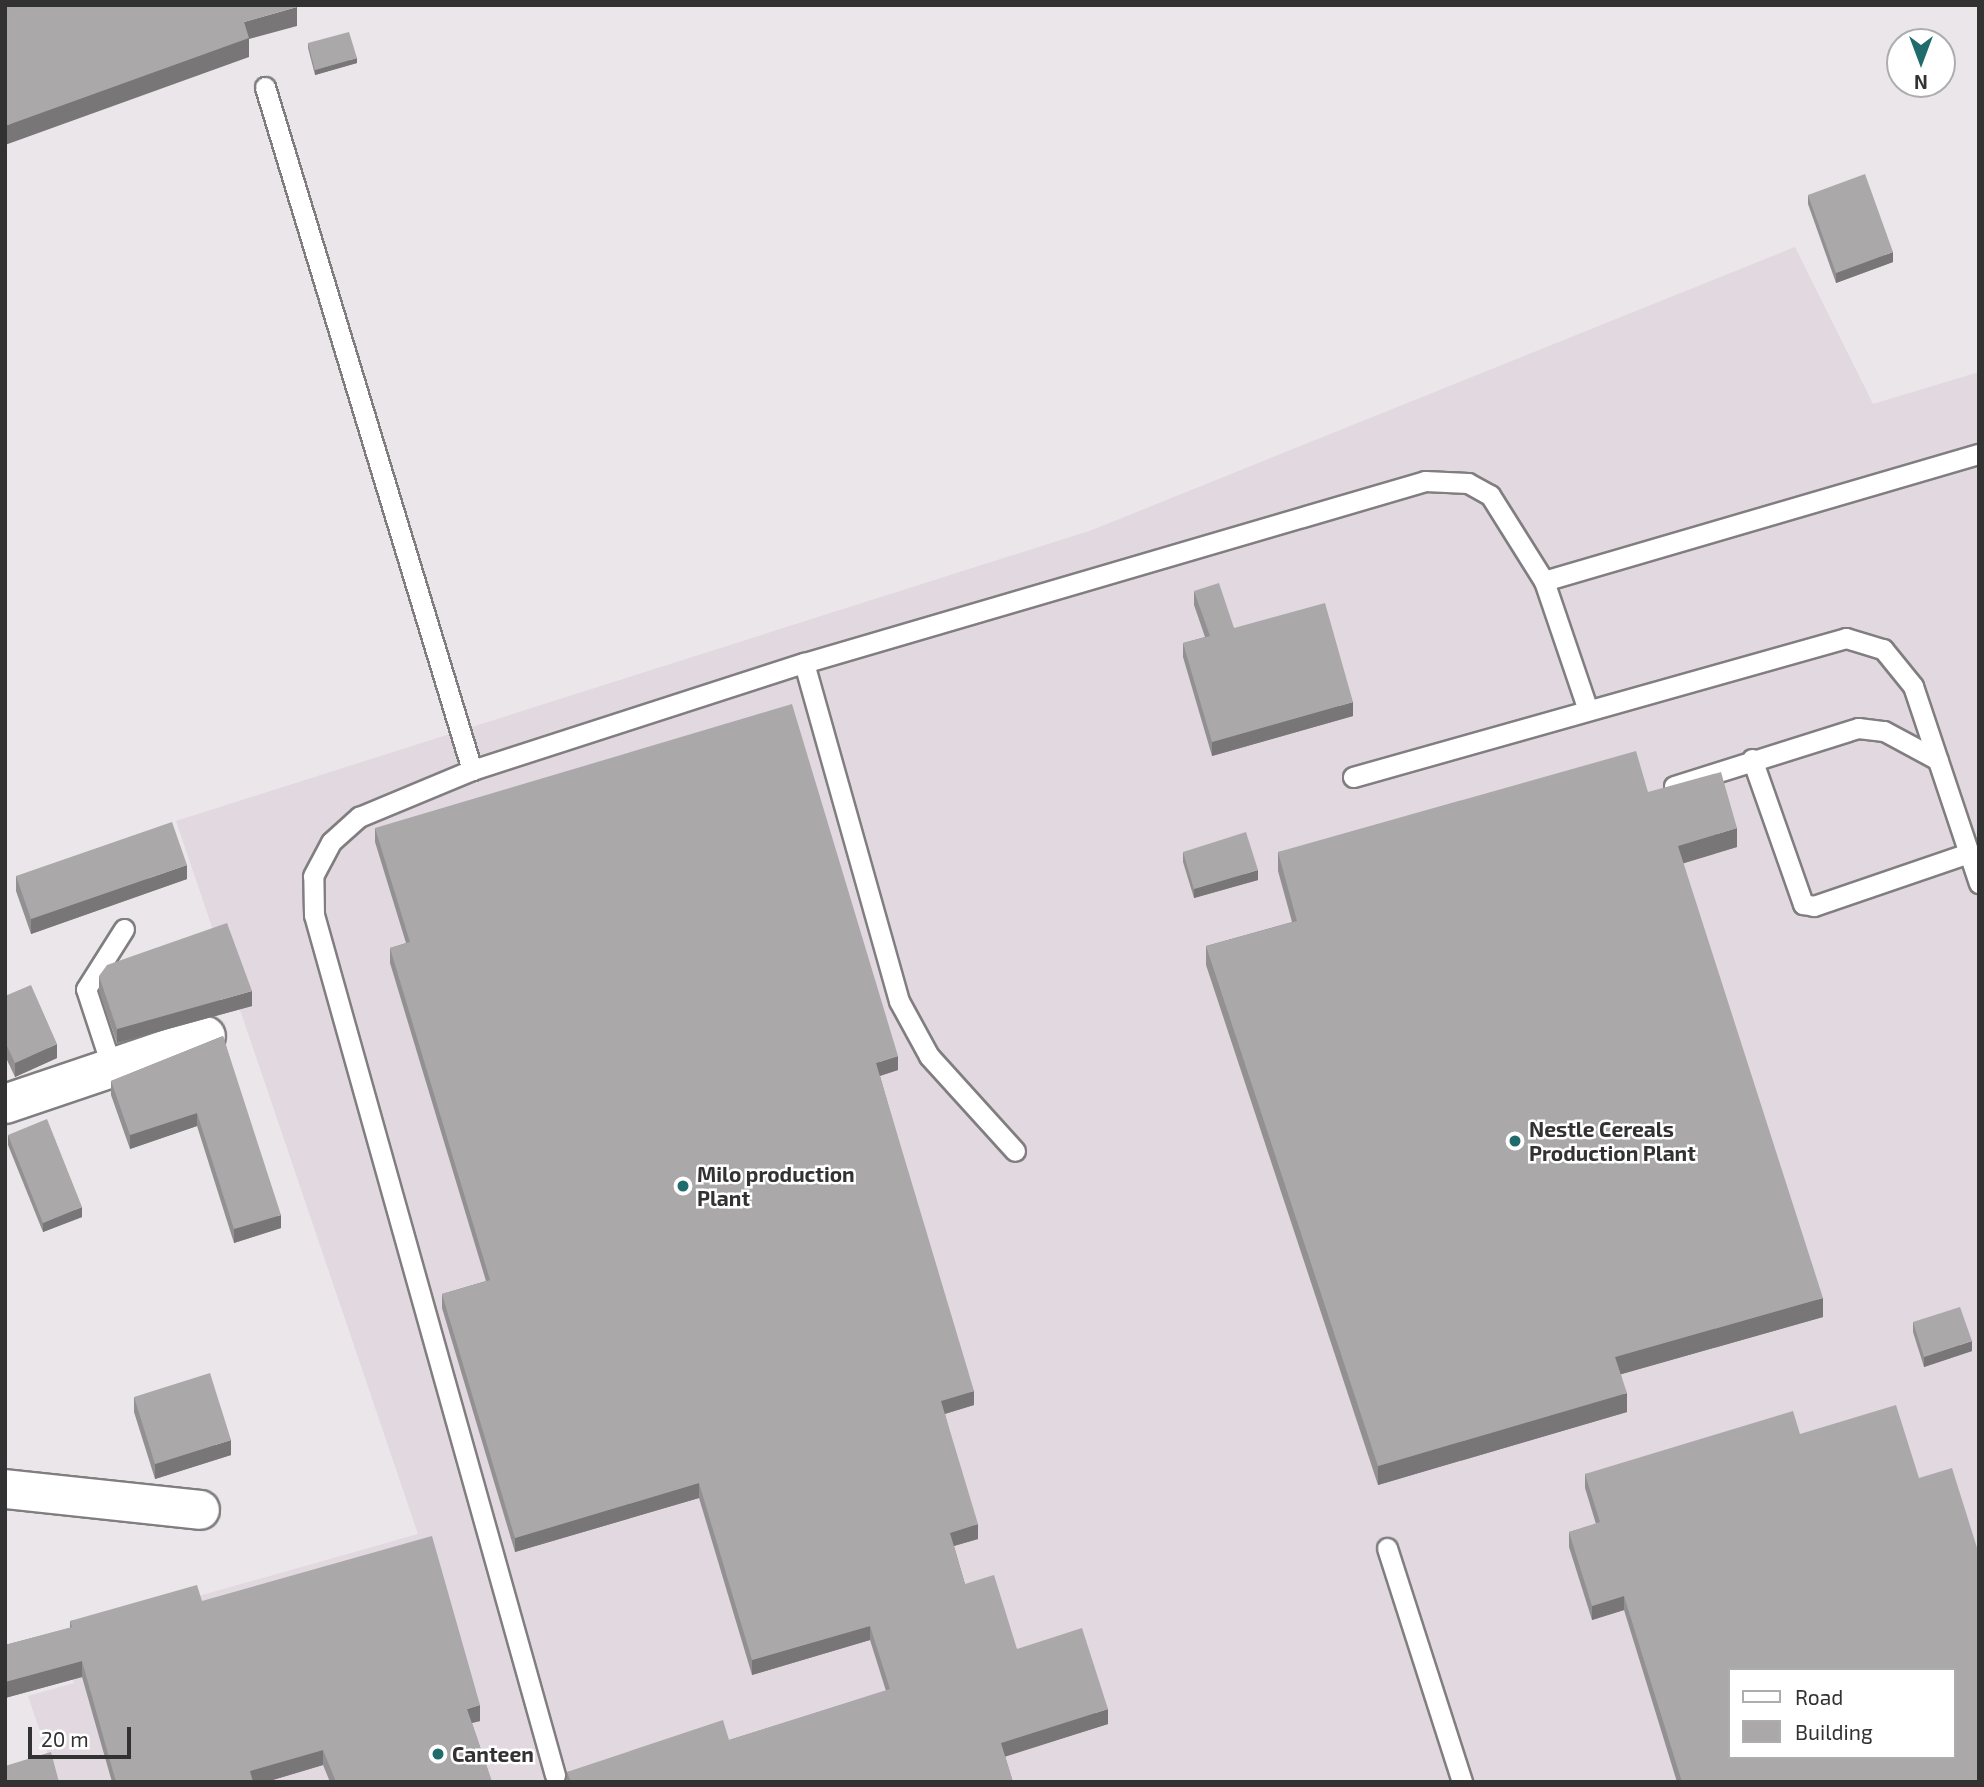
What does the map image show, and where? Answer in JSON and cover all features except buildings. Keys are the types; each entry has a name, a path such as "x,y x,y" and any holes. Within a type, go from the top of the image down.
{"street":[{"path":"5,1104 206,1036"},
{"path":"5,1489 200,1510"}],"lane":[{"path":"265,87 472,770"},
{"path":"1545,582 1979,454"},
{"path":"555,1775 314,915 313,876 331,842 359,817 472,770 804,663 1425,481 1468,483 1490,495 1545,582 1588,710"},
{"path":"1353,777 1846,638 1884,649 1913,686 1938,760 1970,839 1979,883"},
{"path":"804,663 899,1001 929,1056 1015,1151"},
{"path":"1674,786 1752,759 1858,728 1893,734 1938,760"},
{"path":"1752,759 1803,904 1814,906 1970,839"},
{"path":"112,1068 86,989 124,929"},
{"path":"1387,1548 1462,1782"}],"shaded area":[{"path":"1795,247 1873,404 1979,372 1979,1782 57,1782 28,1696 74,1683 61,1635 418,1534 176,821 1092,530"}],"place":[{"name":"Nestle Cereals Production Plant","path":"1515,1141"},
{"name":"Milo production Plant","path":"683,1186"},
{"name":"Canteen","path":"438,1754"}]}
